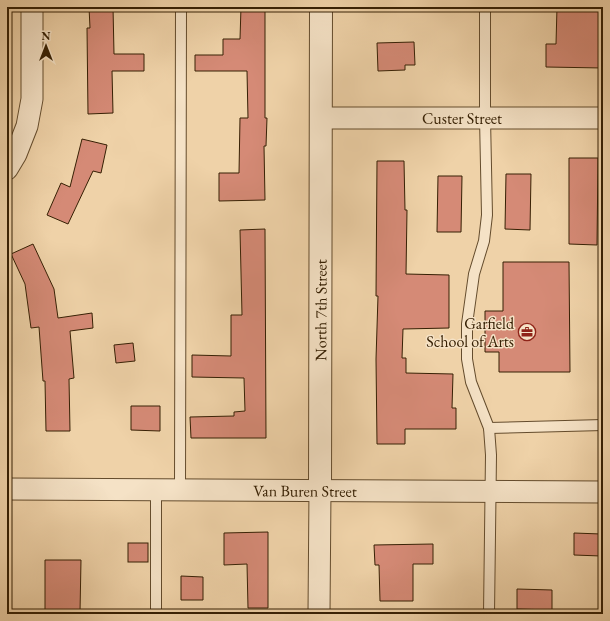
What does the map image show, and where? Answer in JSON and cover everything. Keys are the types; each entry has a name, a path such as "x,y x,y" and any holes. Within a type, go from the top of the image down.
{"street":[{"path":"7,169 16,154 27,126 32,98 32,7"},
{"name":"North 7th Street","path":"319,614 322,118 321,7"},
{"name":"Custer Street","path":"322,118 603,118"},
{"name":"Van Buren Street","path":"7,489 603,492"}],"lane":[{"path":"180,490 181,7"},
{"path":"485,7 487,216 484,241 474,274 467,324 467,359 471,382 489,428 491,455 490,614"},
{"path":"489,428 603,425"},
{"path":"156,490 156,614"}],"building":[{"path":"89,7 113,7 114,54 144,54 144,71 112,71 113,113 88,114 87,28 90,28"},
{"path":"241,7 265,7 265,118 267,118 266,146 264,146 265,200 219,201 219,173 239,173 240,118 248,118 247,71 195,71 195,55 223,55 223,39 240,39"},
{"path":"557,7 603,7 603,68 546,67 546,44 556,44"},
{"path":"414,42 415,65 405,65 405,70 378,71 377,43"},
{"path":"82,139 107,145 101,173 93,171 68,224 47,215 61,183 70,187"},
{"path":"569,158 598,158 597,245 569,244"},
{"path":"377,161 404,161 405,210 407,210 406,274 449,275 449,328 403,329 402,358 406,358 406,373 453,374 452,408 456,408 456,429 405,429 405,444 377,444"},
{"path":"506,174 531,174 530,230 505,229"},
{"path":"438,176 462,176 461,232 437,232"},
{"path":"265,229 266,438 191,438 190,417 234,416 234,412 245,411 244,378 192,377 192,355 231,356 231,315 242,315 240,230"},
{"path":"33,244 54,289 58,318 92,313 93,328 70,331 74,378 69,379 70,431 46,431 45,381 43,381 39,327 31,328 25,284 11,254"},
{"name":"Garfield School of Arts","path":"503,262 569,262 570,372 499,372 499,352 485,352 485,311 503,311"},
{"path":"133,343 135,361 116,363 114,345"},
{"path":"131,406 160,406 160,431 131,430"},
{"path":"268,532 268,608 248,608 247,564 224,565 224,533"},
{"path":"574,533 601,534 601,556 574,555"},
{"path":"128,543 148,543 148,562 128,562"},
{"path":"433,544 433,564 413,564 413,601 380,601 379,565 375,565 374,545"},
{"path":"45,560 81,560 80,612 45,614"},
{"path":"181,576 203,577 203,600 181,600"},
{"path":"517,589 552,590 552,610 517,609"}],"place":[{"name":"Garfield School of Arts","path":"527,332"}]}
